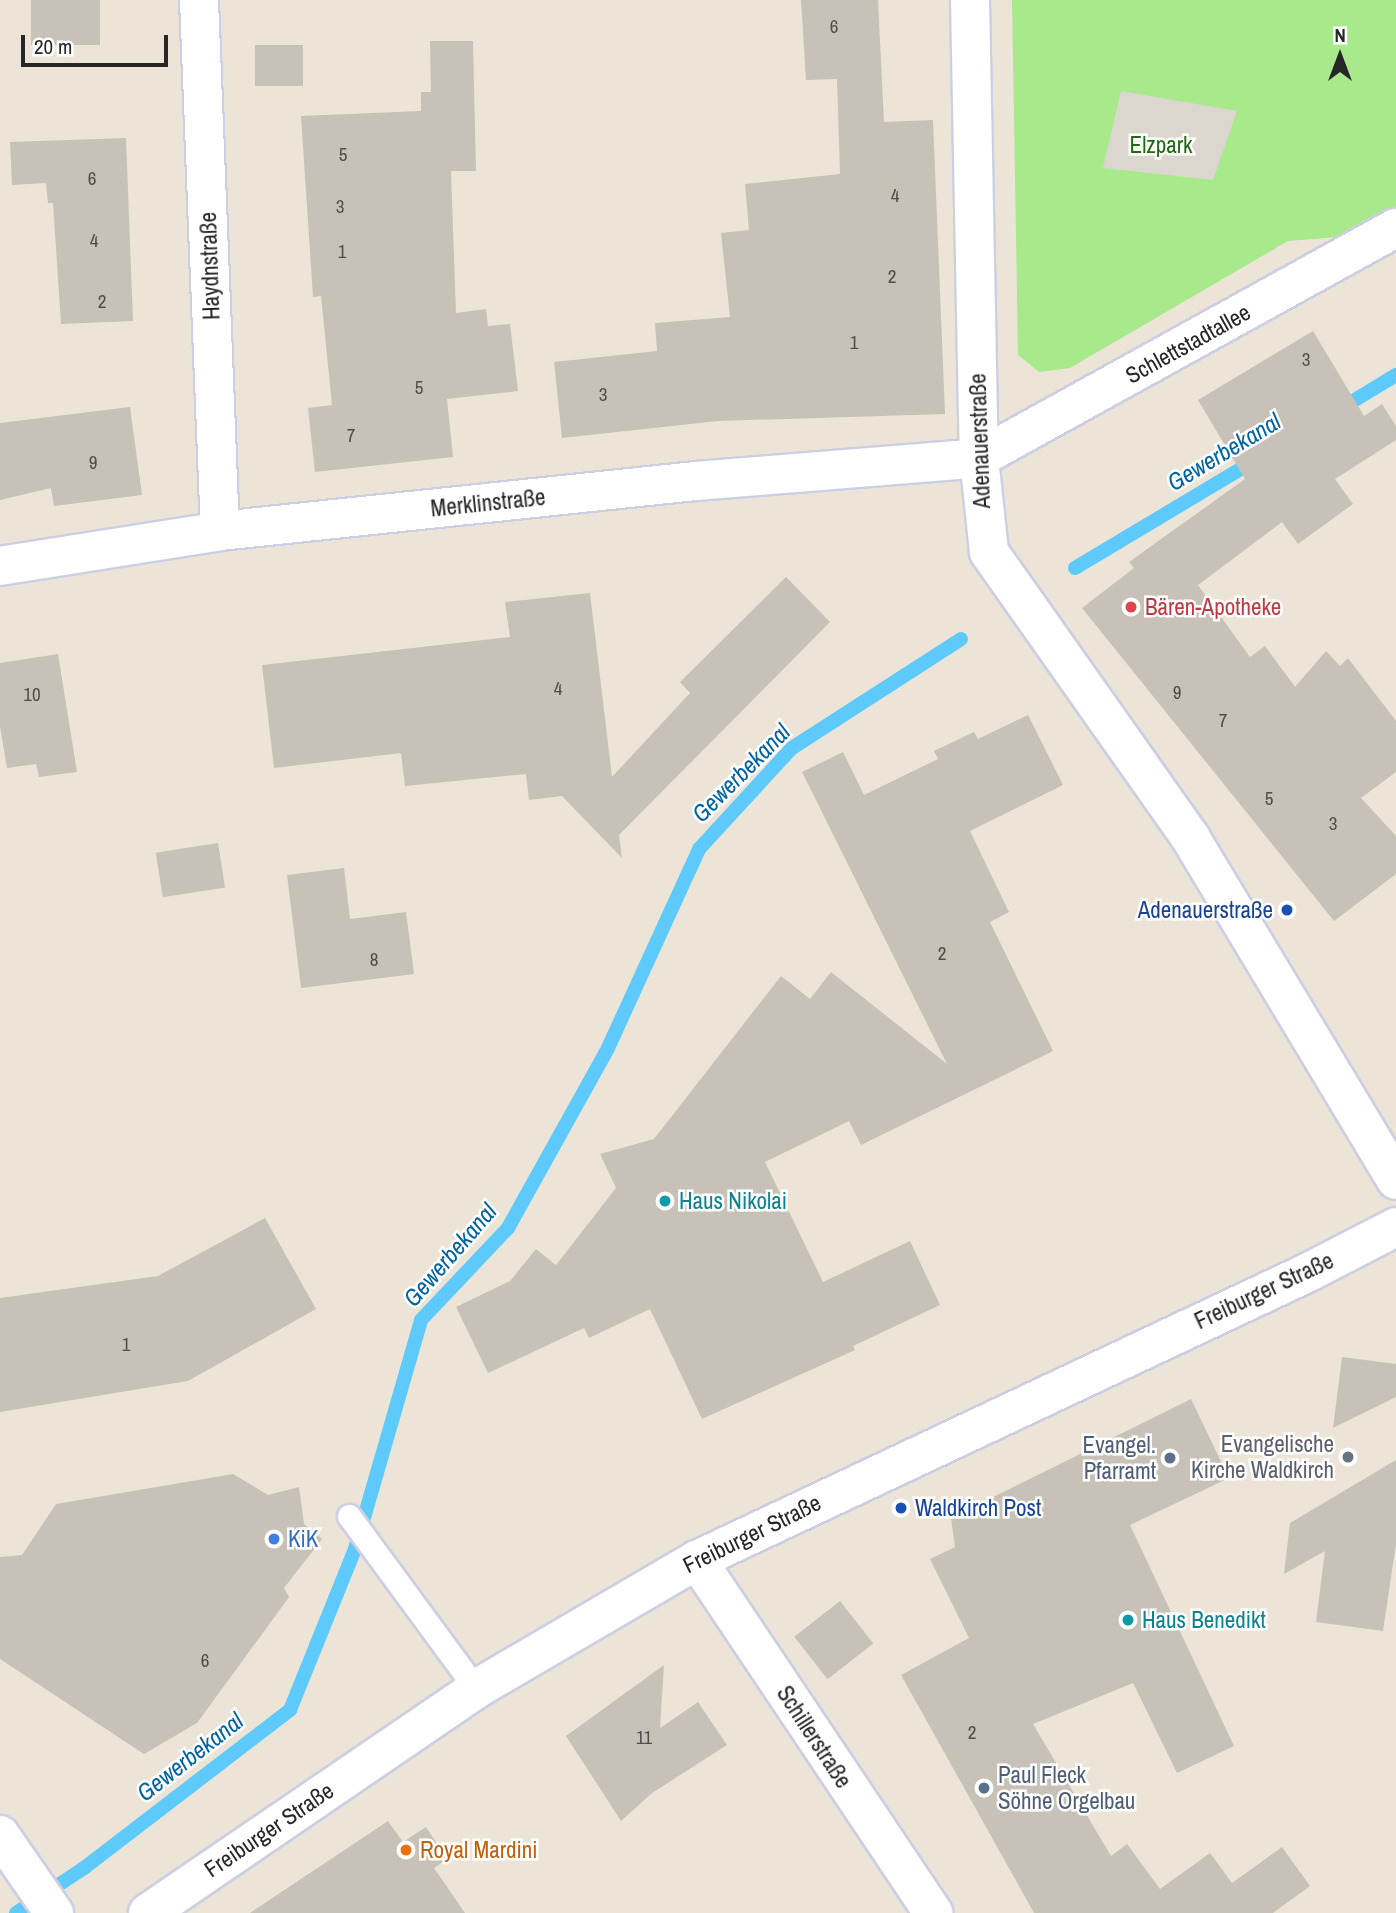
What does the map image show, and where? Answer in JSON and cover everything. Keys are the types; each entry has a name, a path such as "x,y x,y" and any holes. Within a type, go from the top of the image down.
{"street":[{"name":"Haydnstraße","path":"199,0 220,531"},
{"name":"Adenauerstraße","path":"970,0 979,458 989,552 1190,837 1396,1180"},
{"name":"Schlettstadtallee","path":"979,458 1396,228"},
{"name":"Merklinstraße","path":"0,566 220,531 695,481 979,458"},
{"name":"Freiburger Straße","path":"148,1913 476,1689 697,1560 1308,1272 1396,1227"},
{"name":"Schillerstraße","path":"697,1560 933,1913"},
{"path":"10,1847 54,1913"}],"lane":[{"path":"349,1516 476,1689"}],"green space":[{"name":"Elzpark","path":"1012,0 1396,0 1396,228 1389,233 1288,241 1070,368 1039,372 1018,355"}],"shaded area":[{"path":"1121,91 1237,111 1213,180 1103,168"}],"building":[{"path":"31,0 100,0 100,45 31,45"},
{"path":"801,0 878,0 884,122 933,120 945,414 718,421 562,438 554,362 657,351 655,323 730,317 721,233 749,230 745,184 840,174 837,79 806,80"},
{"path":"430,41 473,41 476,171 451,171 456,313 486,309 488,326 510,324 518,391 447,399 453,457 315,472 308,408 332,405 321,296 313,297 301,116 421,111 421,92 431,92"},
{"path":"255,45 303,45 303,86 255,86"},
{"path":"126,138 133,321 61,324 53,203 48,203 46,183 12,185 10,142"},
{"path":"1313,331 1364,416 1382,404 1396,426 1396,440 1335,479 1353,504 1298,544 1282,522 1198,585 1250,657 1265,646 1295,687 1326,651 1340,666 1348,658 1396,721 1396,772 1361,798 1396,836 1396,874 1334,921 1082,608 1134,568 1129,562 1245,479 1198,400"},
{"path":"130,407 142,495 54,506 51,488 0,500 0,423"},
{"path":"786,577 830,622 619,835 622,858 562,796 529,800 526,774 405,786 401,753 274,768 262,665 510,637 505,602 590,593 612,777 690,693 680,682"},
{"path":"58,654 77,772 39,777 36,764 7,768 0,726 0,663"},
{"path":"1028,715 1063,785 970,831 1009,912 990,922 1053,1051 861,1145 849,1121 765,1162 823,1282 910,1241 940,1305 853,1346 855,1350 702,1419 650,1309 589,1338 584,1328 488,1373 456,1307 510,1281 536,1249 556,1265 616,1188 600,1154 654,1139 781,976 810,999 831,972 947,1064 802,772 843,752 864,795 938,759 934,751 974,732 978,739"},
{"path":"218,843 225,887 163,897 156,853"},
{"path":"344,868 350,919 406,912 414,974 301,988 287,875"},
{"path":"265,1218 316,1309 188,1381 0,1412 0,1298 158,1276"},
{"path":"1342,1357 1396,1364 1396,1397 1333,1428"},
{"path":"1191,1399 1229,1478 1130,1525 1234,1746 1177,1773 1133,1683 1033,1724 1111,1856 1127,1844 1160,1889 1210,1853 1232,1883 1282,1847 1310,1886 1273,1913 1034,1913 901,1675 969,1638 930,1559 955,1547 951,1518"},
{"path":"1396,1460 1396,1544 1383,1631 1316,1622 1325,1551 1284,1574 1290,1523"},
{"path":"233,1474 268,1495 299,1487 304,1524 322,1539 284,1588 289,1597 197,1723 144,1754 0,1659 0,1557 22,1555 56,1504"},
{"path":"840,1601 873,1644 828,1679 794,1637"},
{"path":"664,1665 660,1728 698,1702 727,1745 652,1793 621,1821 566,1736"},
{"path":"388,1821 403,1842 426,1827 447,1859 434,1868 465,1913 250,1913"}],"waterway":[{"name":"Gewerbekanal","path":"1340,409 1396,375"},
{"name":"Gewerbekanal","path":"1075,568 1254,461"},
{"name":"Gewerbekanal","path":"16,1913 84,1868 290,1710 355,1549 421,1320 508,1228 608,1048 699,849 792,748 961,639"}],"place":[{"name":"Bären-Apotheke","path":"1131,607"},
{"name":"Adenauerstraße","path":"1287,910"},
{"name":"Haus Nikolai","path":"665,1201"},
{"name":"Evangelische Kirche Waldkirch","path":"1348,1457"},
{"name":"Evangel. Pfarramt","path":"1170,1458"},
{"name":"Waldkirch Post","path":"901,1508"},
{"name":"KiK","path":"274,1539"},
{"name":"Haus Benedikt","path":"1128,1620"},
{"name":"Paul Fleck Söhne Orgelbau","path":"984,1788"},
{"name":"Royal Mardini","path":"406,1850"}]}
